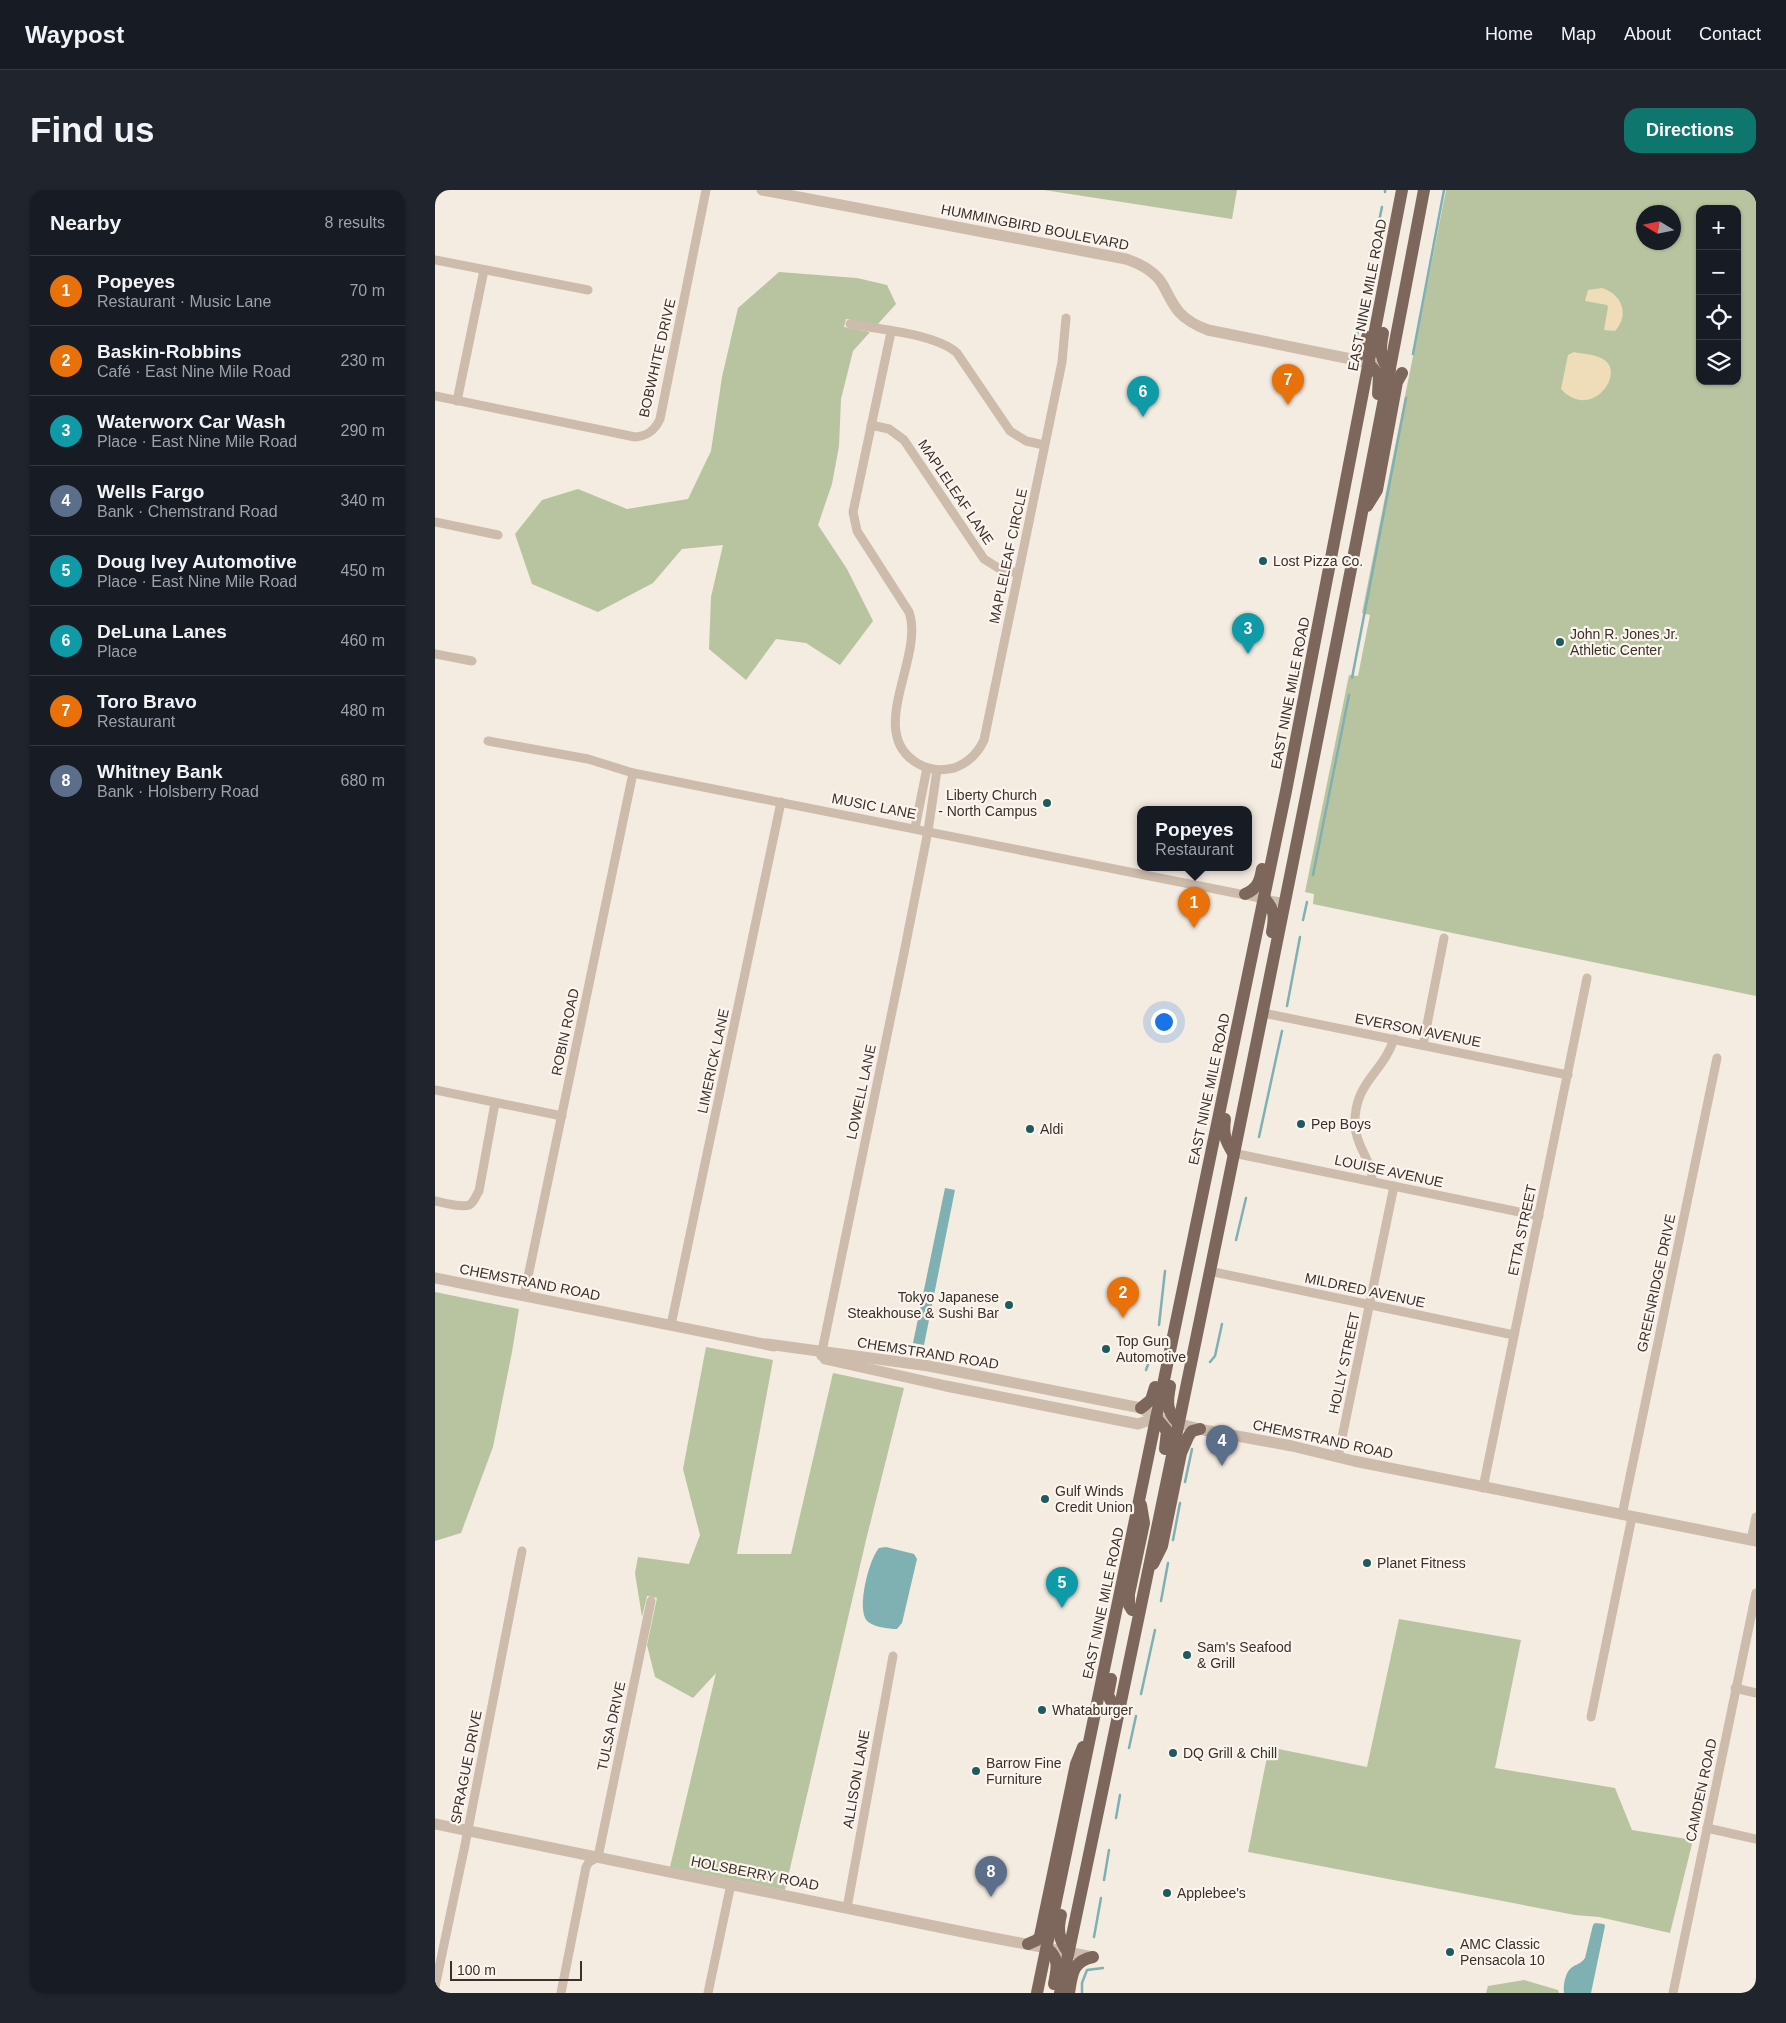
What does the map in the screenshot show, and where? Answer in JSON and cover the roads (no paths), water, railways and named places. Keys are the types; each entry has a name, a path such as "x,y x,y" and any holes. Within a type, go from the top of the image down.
{"main road":[{"path":"1354,360 1363,351 1366,340 1395,190"},
{"path":"1396,371 1384,364 1380,354 1407,206 1403,190"},
{"name":"EAST NINE MILE ROAD","path":"1037,1993 1286,791 1403,190"},
{"path":"1060,1993 1263,1013 1362,515 1396,371 1425,190"},
{"path":"1345,606 1342,585 1380,381 1375,368 1369,364"},
{"path":"1314,758 1320,699 1330,650 1327,644 1316,638"},
{"path":"1245,894 1253,891 1259,883 1272,823 1286,791"},
{"path":"1263,898 1273,907 1274,919 1259,998 1263,1013"},
{"path":"1219,1064 1223,1057 1246,950 1256,934"},
{"path":"1226,1084 1227,1110 1223,1133 1225,1141 1233,1153"},
{"path":"1141,1408 1151,1400 1155,1390 1210,1123 1222,1103"},
{"path":"1178,1423 1170,1414 1169,1394 1200,1246 1199,1213"},
{"path":"1094,1826 1092,1799 1165,1446 1167,1432 1156,1418"},
{"path":"1146,1577 1162,1546 1181,1453 1192,1431 1200,1429"},
{"path":"1132,1610 1129,1605 1129,1594 1144,1524 1140,1495"},
{"path":"1113,1702 1108,1695 1117,1632 1114,1623"},
{"path":"1068,1952 1061,1942 1059,1925 1096,1750 1093,1726"},
{"path":"1028,1944 1037,1940 1040,1936 1075,1764 1093,1726"},
{"path":"1047,1948 1053,1954 1057,1963 1052,1993"},
{"path":"1069,1993 1076,1965 1083,1959 1093,1957"}],"street":[{"name":"BOBWHITE DRIVE","path":"435,396 635,437 652,431 660,419 706,190"},
{"name":"HUMMINGBIRD BOULEVARD","path":"762,190 1126,259 1145,267 1154,274 1162,283 1179,312 1197,326 1396,371"},
{"path":"435,260 588,290"},
{"path":"457,401 484,270"},
{"name":"MAPLELEAF CIRCLE","path":"891,332 853,512 854,522 860,536 913,621 913,630 895,720 897,738 905,754 927,768 937,770 956,767 966,762 974,756 984,740 1061,362 1066,318"},
{"path":"850,324 935,340 951,347 1010,431 1026,441 1044,445"},
{"name":"MAPLELEAF LANE","path":"871,425 889,429 904,440 984,559 1000,569 1018,573"},
{"path":"435,522 498,535"},
{"path":"435,654 472,661"},
{"name":"MUSIC LANE","path":"488,741 588,759 633,773 1285,903"},
{"path":"915,828 927,768"},
{"path":"928,831 937,770"},
{"name":"ROBIN ROAD","path":"524,1296 633,773"},
{"name":"LIMERICK LANE","path":"671,1325 781,802"},
{"name":"LOWELL LANE","path":"822,1355 928,831"},
{"path":"1423,1045 1444,938"},
{"name":"ETTA STREET","path":"1483,1488 1587,978"},
{"name":"EVERSON AVENUE","path":"1263,1013 1568,1075"},
{"path":"1372,1181 1371,1169 1358,1142 1355,1129 1355,1115 1361,1092 1391,1048 1394,1039"},
{"name":"GREENRIDGE DRIVE","path":"1591,1717 1627,1516 1717,1058"},
{"path":"435,1090 562,1116"},
{"path":"435,1201 461,1205 469,1205 473,1202 479,1191 495,1103"},
{"name":"LOUISE AVENUE","path":"1233,1153 1539,1216"},
{"name":"HOLLY STREET","path":"1338,1457 1394,1186"},
{"name":"MILDRED AVENUE","path":"1209,1271 1515,1335"},
{"name":"CHEMSTRAND ROAD","path":"435,1278 822,1355 946,1386 1138,1424 1156,1418"},
{"name":"CHEMSTRAND ROAD","path":"822,1355 929,1366 1141,1408 1156,1418 1200,1429 1483,1488 1754,1541"},
{"path":"1754,1541 1756,1517"},
{"name":"SPRAGUE DRIVE","path":"435,1987 468,1830 522,1551"},
{"name":"CAMDEN ROAD","path":"1673,1993 1756,1593"},
{"name":"TULSA DRIVE","path":"598,1857 651,1601"},
{"name":"ALLISON LANE","path":"847,1908 893,1656"},
{"path":"1735,1688 1756,1693"},
{"name":"HOLSBERRY ROAD","path":"435,1824 1093,1957"},
{"path":"1707,1828 1756,1838"},
{"path":"561,1993 586,1867 589,1862 598,1857"},
{"path":"708,1993 731,1884"}],"water":[{"path":"945,1188 955,1190 924,1345 913,1343"},
{"path":"886,1547 914,1554 917,1559 902,1623 897,1629 873,1625 867,1621 864,1615 863,1596 871,1562 879,1548"},
{"path":"1595,1923 1604,1924 1605,1926 1591,1993 1564,1993 1567,1973 1585,1958"}],"waterway":[{"path":"1413,354 1444,190"},
{"path":"1378,226 1382,207"},
{"path":"1356,340 1361,316"},
{"path":"1352,678 1406,398"},
{"path":"1301,646 1306,623"},
{"path":"1295,682 1297,668"},
{"path":"1313,875 1349,695"},
{"path":"1303,920 1307,902"},
{"path":"1287,1006 1300,937"},
{"path":"1259,1137 1282,1031"},
{"path":"1236,1240 1246,1198"},
{"path":"1159,1325 1165,1271"},
{"path":"1210,1362 1215,1356 1222,1324"},
{"path":"1146,1370 1151,1356"},
{"path":"1185,1482 1192,1449"},
{"path":"1173,1540 1180,1503"},
{"path":"1161,1601 1168,1563"},
{"path":"1141,1694 1155,1630"},
{"path":"1129,1748 1136,1716"},
{"path":"1116,1818 1120,1795"},
{"path":"1104,1880 1109,1850"},
{"path":"1094,1937 1101,1898"},
{"path":"1082,1993 1082,1983 1087,1970 1103,1968"}],"place":[{"name":"Toro Bravo","path":"1288,405"},
{"name":"DeLuna Lanes","path":"1143,417"},
{"name":"Lost Pizza Co.","path":"1263,561"},
{"name":"John R. Jones Jr. Athletic Center","path":"1560,642"},
{"name":"Waterworx Car Wash","path":"1248,654"},
{"name":"Liberty Church - North Campus","path":"1047,803"},
{"name":"Popeyes","path":"1194,928"},
{"name":"Pep Boys","path":"1301,1124"},
{"name":"Aldi","path":"1030,1129"},
{"name":"Tokyo Japanese Steakhouse & Sushi Bar","path":"1009,1305"},
{"name":"Baskin-Robbins","path":"1123,1318"},
{"name":"Top Gun Automotive","path":"1106,1349"},
{"name":"Wells Fargo","path":"1222,1466"},
{"name":"Gulf Winds Credit Union","path":"1045,1499"},
{"name":"Planet Fitness","path":"1367,1563"},
{"name":"Doug Ivey Automotive","path":"1062,1608"},
{"name":"Sam's Seafood & Grill","path":"1187,1655"},
{"name":"Whataburger","path":"1042,1710"},
{"name":"DQ Grill & Chill","path":"1173,1753"},
{"name":"Barrow Fine Furniture","path":"976,1771"},
{"name":"Applebee's","path":"1167,1893"},
{"name":"Whitney Bank","path":"991,1897"},
{"name":"AMC Classic Pensacola 10","path":"1450,1952"}]}
